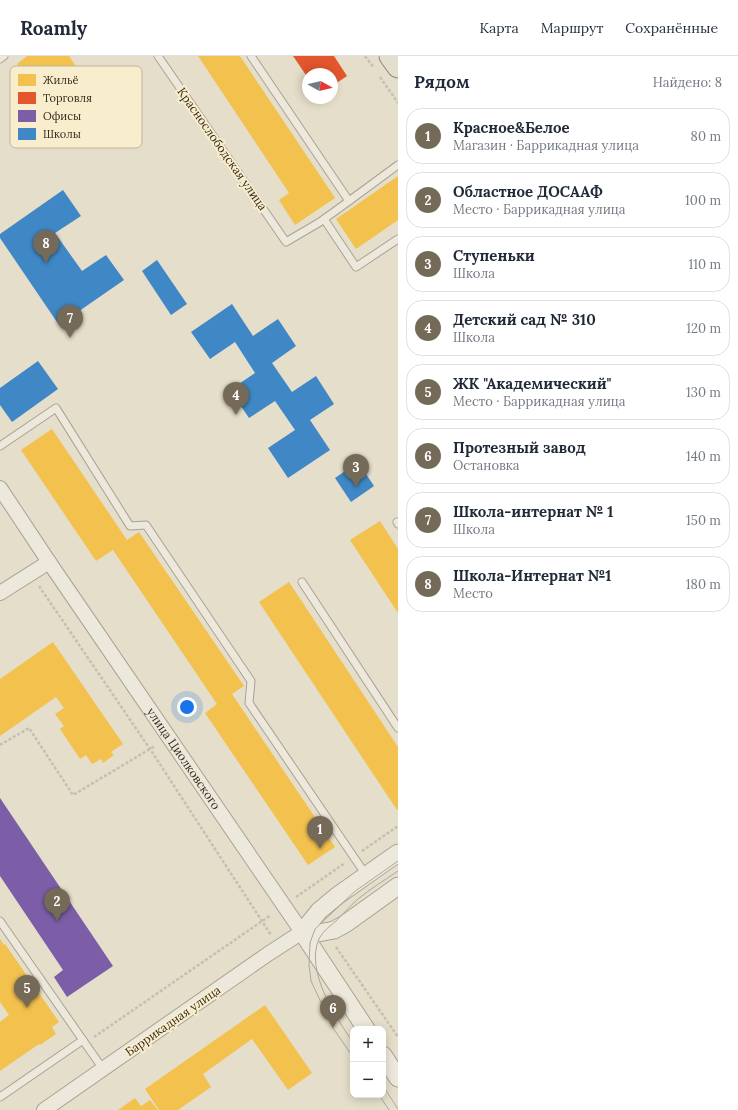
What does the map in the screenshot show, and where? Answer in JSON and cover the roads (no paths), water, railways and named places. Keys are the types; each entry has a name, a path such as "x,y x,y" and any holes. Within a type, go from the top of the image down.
{"main road":[{"path":"390,56 398,68"}],"street":[{"name":"улица Циолковского","path":"0,488 302,932 364,1026"},
{"path":"0,593 49,562"},
{"name":"Баррикадная улица","path":"44,1110 302,932 319,911 337,896 398,853"},
{"path":"302,932 313,934 334,930 345,924 398,886"},
{"path":"386,1060 398,1078"}],"lane":[{"path":"0,59 4,56"},
{"name":"Краснослободская улица","path":"158,56 286,242 324,219"},
{"path":"251,56 349,201"},
{"path":"398,165 324,219 356,267 398,239"},
{"path":"0,446 56,408 130,526 146,525 251,681 248,703 366,875"},
{"path":"302,582 398,728"},
{"path":"0,921 103,1069"},
{"path":"0,1097 84,1042"}],"tram line":[{"path":"350,1053 333,1028 311,981 309,965 310,943 315,929 354,892 398,861"},
{"path":"350,1038 331,1007 319,979 316,965 316,951 319,939 322,934 358,899 398,871"},
{"path":"386,1091 398,1109"},
{"path":"381,1098 389,1110"}],"place":[{"name":"Школа-Интернат №1","path":"46,263"},
{"name":"Школа-интернат № 1","path":"70,338"},
{"name":"Детский сад № 310","path":"236,415"},
{"name":"Ступеньки","path":"356,487"},
{"name":"Красное&Белое","path":"320,849"},
{"name":"Областное ДОСААФ","path":"57,921"},
{"name":"ЖК \"Академический\"","path":"27,1008"},
{"name":"Протезный завод","path":"333,1028"}]}
